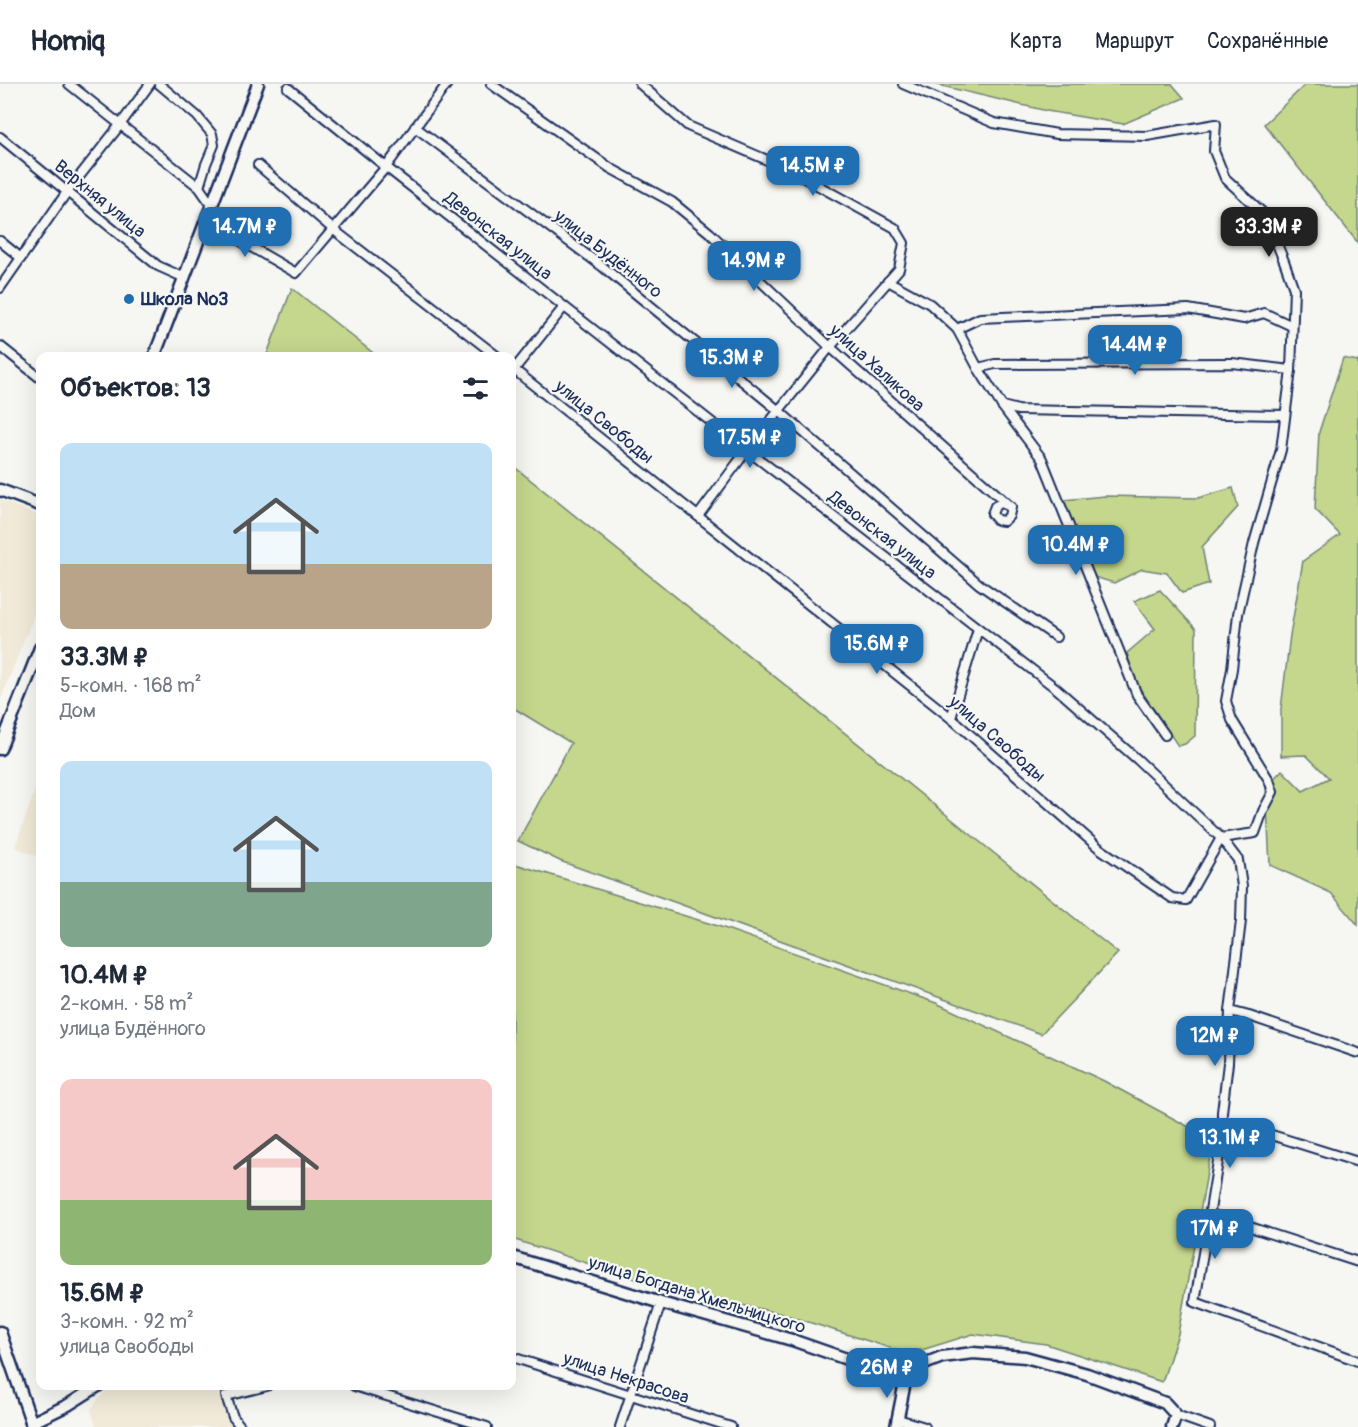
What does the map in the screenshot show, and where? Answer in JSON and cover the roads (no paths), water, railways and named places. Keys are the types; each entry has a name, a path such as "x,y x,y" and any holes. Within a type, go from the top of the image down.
{"street":[{"path":"69,84 200,187 211,204"},
{"path":"0,288 67,192 150,84"},
{"path":"159,84 197,116 212,134 214,145 200,187"},
{"path":"155,352 258,84"},
{"path":"206,221 296,273 386,168 447,84"},
{"name":"улица Халикова","path":"491,84 610,168 672,202 710,233 830,347 1011,507"},
{"path":"640,84 688,126 788,169 895,228 904,243 899,269 830,347 747,450 698,516"},
{"path":"903,84 994,123 1057,134 1147,136 1216,124 1214,151 1225,178 1265,215 1294,289 1291,370 1281,450 1254,543 1238,614 1226,700 1232,720 1269,780 1273,792 1255,833 1221,838"},
{"name":"Девонская улица","path":"288,88 386,168 747,450 1057,688 1221,838 1238,860 1242,886 1241,921 1230,1011 1222,1137 1195,1302 1358,1361"},
{"name":"улица Будённого","path":"416,127 603,267 779,411 980,584 1056,637"},
{"name":"Верхняя улица","path":"0,136 158,267 185,278"},
{"path":"258,165 334,230 492,352"},
{"path":"0,241 21,258"},
{"path":"888,280 930,304 957,329 1002,406 1042,459 1137,695 1165,735"},
{"path":"516,365 564,307"},
{"path":"957,329 980,318 1188,309 1244,319 1264,313 1292,326"},
{"path":"0,346 36,375"},
{"path":"978,368 995,364 1232,363 1291,370"},
{"name":"улица Свободы","path":"516,373 951,718 1099,848 1172,898 1186,900 1221,838"},
{"path":"1002,406 1018,410 1285,415"},
{"path":"0,490 36,504"},
{"path":"951,718 978,628"},
{"path":"0,749 36,658"},
{"path":"1230,1011 1358,1053"},
{"path":"1222,1122 1240,1125 1358,1162"},
{"path":"1210,1214 1358,1263"},
{"name":"улица Богдана Хмельницкого","path":"516,1258 792,1340 906,1377"},
{"path":"620,1427 661,1303"},
{"path":"0,1332 32,1425 92,1390"},
{"path":"925,1427 897,1423 906,1377 919,1366 942,1357 973,1353 1025,1357 1087,1374 1165,1402 1176,1415 1210,1427"},
{"name":"улица Некрасова","path":"516,1358 731,1427"},
{"path":"241,1427 233,1417 226,1396 251,1390"},
{"path":"367,1390 487,1427"},
{"path":"1172,1427 1176,1415"}],"place":[{"name":"Школа №3","path":"129,299"}]}
